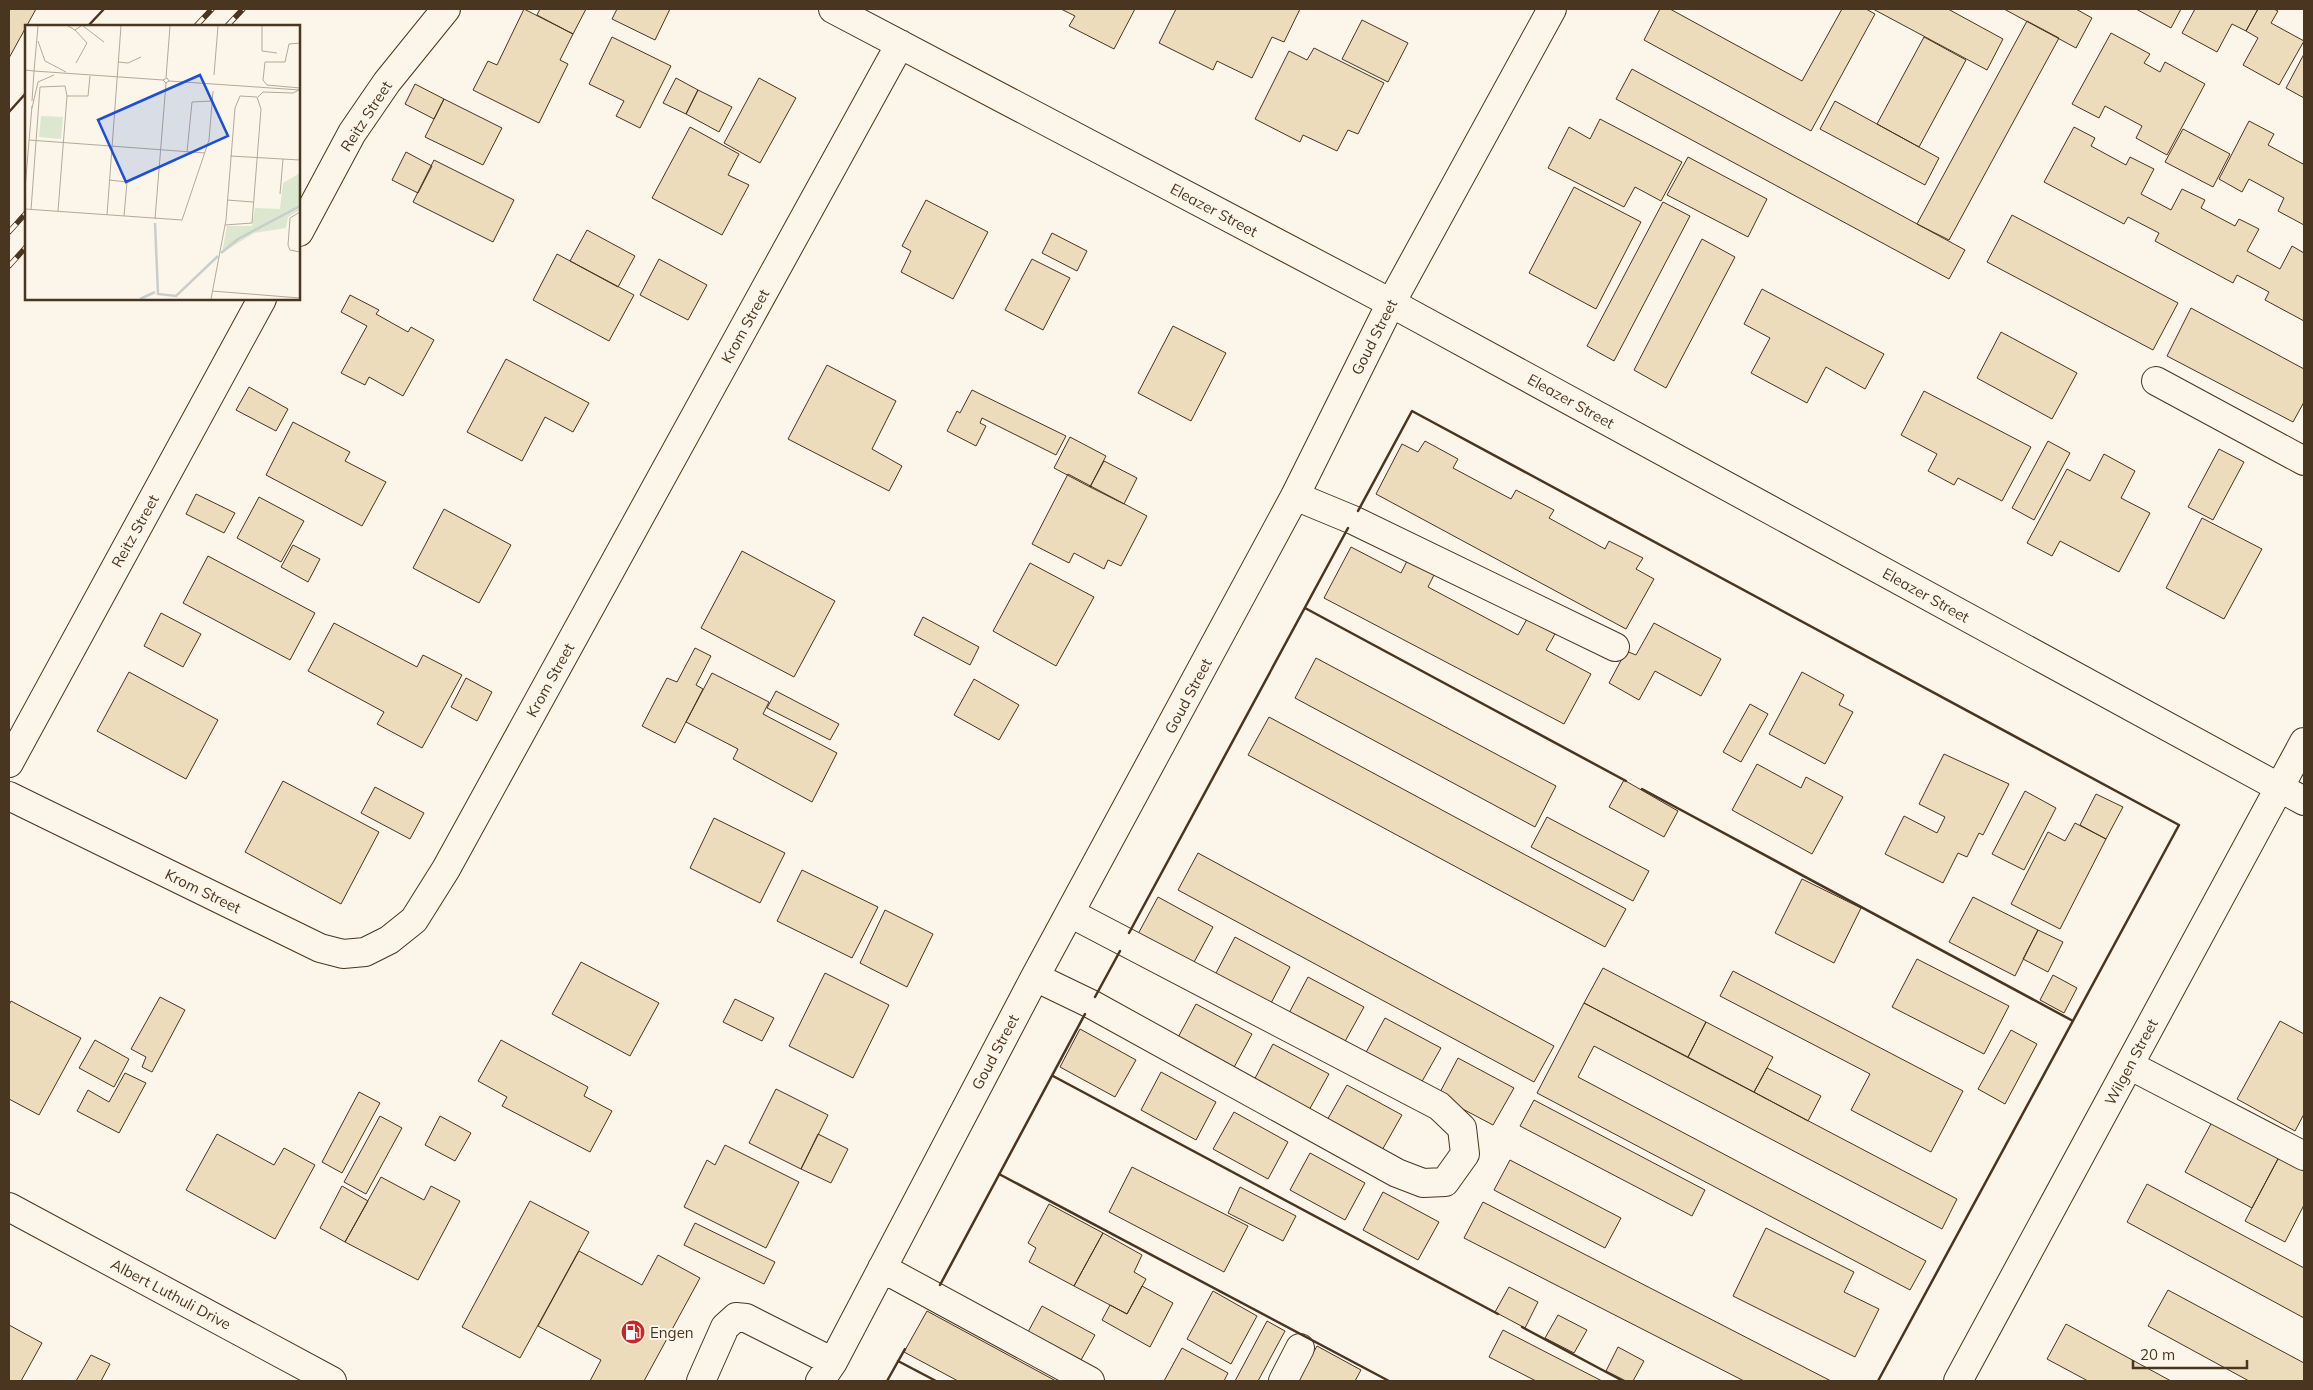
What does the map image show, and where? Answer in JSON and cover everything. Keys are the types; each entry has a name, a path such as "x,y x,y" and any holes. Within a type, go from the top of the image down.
{"street":[{"name":"Reitz Street","path":"300,230 352,133 388,82 446,9"},
{"name":"Eleazer Street","path":"834,9 1390,303 2304,801"},
{"name":"Goud Street","path":"826,1371 1035,977 1295,496 1390,303 1552,9"},
{"name":"Krom Street","path":"9,796 320,948 343,954 365,952 389,940 414,920 446,869 900,44"},
{"name":"Reitz Street","path":"9,763 261,300"},
{"path":"2156,381 2304,461"},
{"path":"1295,496 1353,520 1615,647"},
{"name":"Wilgen Street","path":"1958,1381 2304,742"},
{"path":"1035,977 1091,1004 1397,1173 1423,1183 1445,1182 1465,1154 1462,1128 1439,1106 1070,913"},
{"path":"2129,1065 2304,1156"},
{"name":"Albert Luthuli Drive","path":"9,1207 332,1381"},
{"path":"882,1268 1090,1381"},
{"path":"701,1381 725,1327 736,1317 746,1318 826,1371"},
{"path":"1283,1381 1300,1348"}],"building":[{"path":"9,9 36,9 27,25 25,25 25,29 9,58"},
{"path":"524,9 573,34 560,60 568,64 539,123 473,90 488,61 497,65"},
{"path":"540,9 586,9 573,34 537,15"},
{"path":"617,9 670,9 655,40 612,19"},
{"path":"1061,9 1135,9 1114,49 1069,26 1075,16"},
{"path":"1176,9 1300,9 1284,42 1272,37 1252,78 1217,61 1213,70 1159,43"},
{"path":"1660,9 1670,9 1802,81 1842,9 1866,9 1875,14 1811,131 1644,40"},
{"path":"1873,9 1948,9 2003,39 1987,70"},
{"path":"2004,9 2076,9 2092,18 2076,48"},
{"path":"2136,9 2181,9 2171,28"},
{"path":"2195,9 2258,9 2246,31 2232,24 2217,52 2182,33"},
{"path":"2258,9 2274,9 2278,11 2271,23 2304,41 2279,85 2243,65 2258,38 2246,31"},
{"path":"1362,20 1408,43 1388,82 1342,59"},
{"path":"2027,21 2059,38 1949,240 1917,224"},
{"path":"2111,33 2150,54 2144,63 2160,72 2165,62 2205,84 2167,155 2136,138 2142,126 2105,106 2099,118 2072,104"},
{"path":"612,37 671,66 640,128 616,116 624,101 589,84"},
{"path":"1924,37 1966,60 1919,147 1877,124"},
{"path":"1314,48 1384,83 1358,134 1348,130 1337,151 1303,135 1300,142 1255,119 1289,51 1307,60"},
{"path":"2304,54 2304,98 2286,88"},
{"path":"1632,69 1965,250 1949,279 1616,99"},
{"path":"676,78 698,90 686,114 663,103"},
{"path":"759,78 796,98 760,163 724,143"},
{"path":"415,84 444,99 434,119 405,104"},
{"path":"698,90 732,107 719,132 686,114"},
{"path":"444,99 502,128 483,165 425,137"},
{"path":"1835,101 1939,158 1925,185 1820,129"},
{"path":"1600,119 1682,162 1661,201 1635,187 1624,207 1548,168 1569,127 1590,139"},
{"path":"2249,121 2274,134 2268,145 2303,164 2304,161 2304,225 2278,211 2284,198 2249,179 2242,192 2219,179"},
{"path":"690,127 739,154 728,175 749,185 722,235 652,198"},
{"path":"2074,127 2095,138 2091,146 2126,165 2130,157 2154,169 2141,194 2171,210 2182,189 2205,200 2201,208 2235,226 2239,219 2259,229 2247,251 2280,269 2292,246 2304,253 2304,321 2265,300 2269,292 2237,275 2233,283 2155,241 2159,233 2128,217 2124,224 2044,182"},
{"path":"2183,129 2230,154 2213,187 2165,162"},
{"path":"406,152 432,166 418,193 392,180"},
{"path":"1688,157 1767,199 1748,237 1667,195"},
{"path":"434,160 514,200 493,242 413,202"},
{"path":"1574,187 1641,222 1596,309 1529,273"},
{"path":"926,200 988,232 953,299 901,272 911,251 902,246"},
{"path":"1663,202 1690,216 1614,361 1587,346"},
{"path":"2012,215 2178,303 2153,350 1987,262"},
{"path":"587,230 635,256 618,287 570,261"},
{"path":"1052,233 1087,251 1077,271 1042,253"},
{"path":"1702,239 1735,257 1666,388 1634,370"},
{"path":"557,254 634,295 609,341 533,300"},
{"path":"659,259 707,285 688,320 640,295"},
{"path":"1032,259 1070,278 1043,330 1005,310"},
{"path":"1762,289 1884,354 1865,389 1826,367 1807,403 1751,373 1770,338 1744,324"},
{"path":"350,295 379,310 376,314 408,332 411,327 434,340 403,396 369,377 365,385 341,373 367,326 341,312"},
{"path":"2191,308 2304,369 2304,402 2293,422 2167,356"},
{"path":"1173,326 1226,353 1191,421 1138,393"},
{"path":"2001,332 2077,373 2052,419 1977,378"},
{"path":"506,359 589,403 573,432 545,417 522,461 467,432"},
{"path":"827,365 896,401 872,449 902,466 889,491 788,439"},
{"path":"249,387 288,409 276,431 236,410"},
{"path":"972,390 1066,436 1056,455 982,418 980,423 986,426 976,446 947,431 957,411 960,413"},
{"path":"1924,391 2031,447 2002,501 1958,478 1954,485 1928,471 1937,454 1901,435"},
{"path":"293,422 350,452 345,461 386,482 362,526 266,475"},
{"path":"1070,437 1106,456 1090,487 1054,468"},
{"path":"1425,441 1458,459 1453,468 1511,499 1516,490 1554,510 1549,518 1605,549 1609,541 1643,558 1636,569 1654,579 1626,629 1376,494 1402,444 1418,452"},
{"path":"2048,441 2070,453 2034,520 2012,508"},
{"path":"2219,449 2244,462 2213,520 2188,507"},
{"path":"2104,454 2135,471 2121,498 2150,513 2119,572 2060,541 2052,556 2027,543 2067,469 2090,481"},
{"path":"1104,461 1137,478 1124,504 1090,487"},
{"path":"1068,474 1147,516 1121,566 1108,560 1104,569 1074,553 1069,563 1032,544"},
{"path":"196,494 235,513 224,533 186,514"},
{"path":"259,497 304,521 281,562 237,538"},
{"path":"444,509 511,545 479,603 413,568"},
{"path":"2202,518 2262,549 2224,619 2166,588"},
{"path":"293,545 320,559 308,582 281,567"},
{"path":"1351,547 1401,573 1409,557 1436,571 1428,587 1518,635 1527,619 1555,634 1546,650 1591,674 1564,724 1324,598"},
{"path":"742,551 835,601 794,677 701,628"},
{"path":"208,556 315,613 290,660 183,603"},
{"path":"1030,563 1094,597 1056,666 993,631"},
{"path":"161,613 201,634 183,667 144,646"},
{"path":"923,617 979,647 970,665 914,635"},
{"path":"334,623 417,667 423,655 462,675 422,748 377,724 384,712 308,671"},
{"path":"1654,623 1721,659 1701,696 1655,671 1639,700 1609,683 1626,651 1636,655"},
{"path":"695,648 711,656 696,685 703,689 675,743 642,726 667,678 677,682"},
{"path":"1316,658 1556,786 1535,827 1295,698"},
{"path":"129,672 218,720 186,779 97,731"},
{"path":"1802,672 1844,695 1839,705 1853,712 1825,764 1769,734"},
{"path":"712,673 769,702 763,714 837,753 812,802 733,759 738,749 686,722"},
{"path":"466,678 492,692 477,721 451,707"},
{"path":"974,679 1019,705 999,740 954,715"},
{"path":"776,691 839,724 830,740 767,708"},
{"path":"1750,704 1768,714 1741,762 1723,752"},
{"path":"1269,717 1626,909 1605,947 1248,755"},
{"path":"1944,754 2009,784 1983,835 1979,833 1967,857 1958,853 1943,883 1885,854 1904,816 1937,833 1945,817 1919,804"},
{"path":"1757,764 1801,788 1806,777 1843,797 1812,854 1732,810"},
{"path":"1624,780 1678,811 1664,837 1609,807"},
{"path":"283,781 379,832 341,904 245,852"},
{"path":"375,787 424,813 410,839 361,813"},
{"path":"2025,791 2056,808 2024,870 1992,854"},
{"path":"2096,794 2123,807 2106,839 2080,825"},
{"path":"1547,817 1649,871 1633,901 1531,847"},
{"path":"714,818 785,853 760,903 690,868"},
{"path":"2075,823 2106,839 2060,929 2011,904 2048,832 2065,841"},
{"path":"1198,853 1554,1046 1534,1082 1178,890"},
{"path":"802,870 878,907 852,958 777,921"},
{"path":"1802,879 1861,908 1834,963 1775,933"},
{"path":"1158,897 1213,927 1193,964 1138,934"},
{"path":"1973,897 2038,930 2015,976 1949,942"},
{"path":"885,910 933,934 907,987 860,963"},
{"path":"2038,930 2063,942 2048,972 2023,959"},
{"path":"1235,937 1290,967 1270,1005 1215,975"},
{"path":"1917,959 2009,1006 1984,1054 1892,1007"},
{"path":"581,962 659,1003 630,1056 552,1014"},
{"path":"1603,968 1706,1022 1688,1057 1584,1003"},
{"path":"1733,971 1963,1091 1931,1152 1851,1110 1870,1074 1720,996"},
{"path":"825,973 889,1005 853,1078 789,1046"},
{"path":"2053,975 2077,988 2064,1013 2040,1000"},
{"path":"1308,977 1364,1007 1343,1045 1288,1015"},
{"path":"160,997 185,1010 152,1072 142,1067 146,1057 131,1049"},
{"path":"735,999 774,1018 762,1041 723,1022"},
{"path":"11,1001 81,1038 39,1115 9,1099 9,1005"},
{"path":"1584,1003 1957,1199 1942,1229 1594,1046 1578,1077 1926,1261 1910,1290 1537,1093"},
{"path":"1196,1004 1252,1034 1232,1071 1176,1041"},
{"path":"1385,1018 1441,1048 1420,1085 1364,1056"},
{"path":"2280,1021 2304,1034 2304,1114 2295,1131 2237,1099"},
{"path":"1706,1022 1773,1057 1754,1092 1688,1057"},
{"path":"1080,1029 1136,1060 1115,1097 1060,1067"},
{"path":"2011,1030 2037,1044 2005,1104 1978,1089"},
{"path":"95,1040 129,1059 114,1087 79,1068"},
{"path":"501,1040 588,1087 584,1096 612,1111 590,1152 502,1106 507,1097 478,1081"},
{"path":"1273,1044 1329,1074 1308,1112 1253,1082"},
{"path":"1458,1058 1514,1088 1493,1125 1438,1096"},
{"path":"1767,1068 1821,1096 1808,1121 1754,1092"},
{"path":"1161,1072 1216,1102 1196,1140 1141,1110"},
{"path":"125,1073 146,1083 119,1133 77,1111 88,1090 109,1102"},
{"path":"1347,1085 1402,1115 1381,1152 1326,1122"},
{"path":"776,1089 828,1115 801,1169 749,1143"},
{"path":"359,1092 380,1103 342,1173 322,1162"},
{"path":"1534,1100 1705,1190 1692,1216 1520,1126"},
{"path":"1234,1112 1288,1142 1268,1179 1213,1149"},
{"path":"380,1116 402,1128 366,1194 344,1182"},
{"path":"440,1116 471,1133 455,1161 425,1145"},
{"path":"2212,1122 2279,1157 2252,1208 2185,1172"},
{"path":"217,1134 274,1165 284,1148 315,1165 275,1239 186,1190"},
{"path":"818,1134 848,1149 831,1183 801,1169"},
{"path":"725,1145 799,1182 766,1248 684,1207 707,1160 715,1165"},
{"path":"1310,1153 1365,1183 1345,1220 1290,1190"},
{"path":"2279,1157 2304,1171 2304,1205 2285,1242 2245,1221"},
{"path":"1510,1160 1621,1218 1605,1248 1494,1190"},
{"path":"1132,1167 1248,1226 1224,1272 1109,1212"},
{"path":"381,1177 424,1200 431,1186 460,1201 418,1280 345,1242"},
{"path":"2147,1184 2304,1268 2304,1318 2127,1222"},
{"path":"342,1186 368,1201 345,1242 320,1228"},
{"path":"1240,1187 1296,1216 1283,1241 1228,1213"},
{"path":"1383,1192 1439,1222 1418,1260 1363,1230"},
{"path":"530,1201 589,1232 520,1358 462,1327"},
{"path":"1483,1202 1831,1381 1744,1381 1464,1238"},
{"path":"1049,1204 1103,1233 1074,1286 1029,1262 1036,1248 1028,1243"},
{"path":"695,1223 775,1262 764,1284 684,1245"},
{"path":"1766,1228 1854,1272 1844,1292 1879,1309 1855,1357 1733,1296"},
{"path":"1103,1233 1142,1255 1134,1272 1146,1279 1127,1314 1074,1286"},
{"path":"579,1251 642,1285 658,1255 700,1278 644,1381 590,1381 601,1360 538,1326"},
{"path":"1142,1286 1173,1303 1150,1347 1102,1320 1110,1305 1127,1314"},
{"path":"1509,1287 1538,1302 1525,1328 1495,1312"},
{"path":"2168,1290 2304,1363 2304,1381 2249,1381 2148,1326"},
{"path":"1213,1291 1257,1316 1231,1364 1187,1339"},
{"path":"1042,1306 1095,1335 1081,1360 1028,1332"},
{"path":"927,1311 1056,1381 958,1381 904,1352"},
{"path":"1558,1315 1587,1330 1574,1353 1545,1338"},
{"path":"1267,1321 1285,1331 1258,1381 1235,1381"},
{"path":"2066,1324 2171,1381 2088,1381 2047,1359"},
{"path":"9,1325 42,1343 21,1381 9,1381"},
{"path":"1503,1330 1602,1381 1536,1381 1489,1357"},
{"path":"1317,1346 1361,1370 1355,1381 1297,1381"},
{"path":"1618,1347 1644,1361 1633,1381 1626,1381 1606,1371"},
{"path":"1182,1348 1228,1373 1224,1381 1164,1381"},
{"path":"91,1355 110,1364 101,1381 76,1381"}],"railway":[{"path":"197,25 212,9"},
{"path":"228,25 243,9"},
{"path":"9,232 25,214"},
{"path":"9,266 25,248"}],"wall":[{"path":"89,25 104,9"},
{"path":"9,112 25,94"},
{"path":"1358,511 1412,411 2179,825 1878,1381"},
{"path":"1129,933 1348,528"},
{"path":"1305,608 1626,781"},
{"path":"1642,789 2073,1021"},
{"path":"1095,997 1120,951"},
{"path":"940,1285 1085,1014"},
{"path":"1053,1076 1498,1314"},
{"path":"999,1174 1389,1381"},
{"path":"1522,1327 1623,1381"},
{"path":"887,1381 905,1349"},
{"path":"898,1361 936,1381"}],"place":[{"name":"Engen","path":"633,1332"}]}
